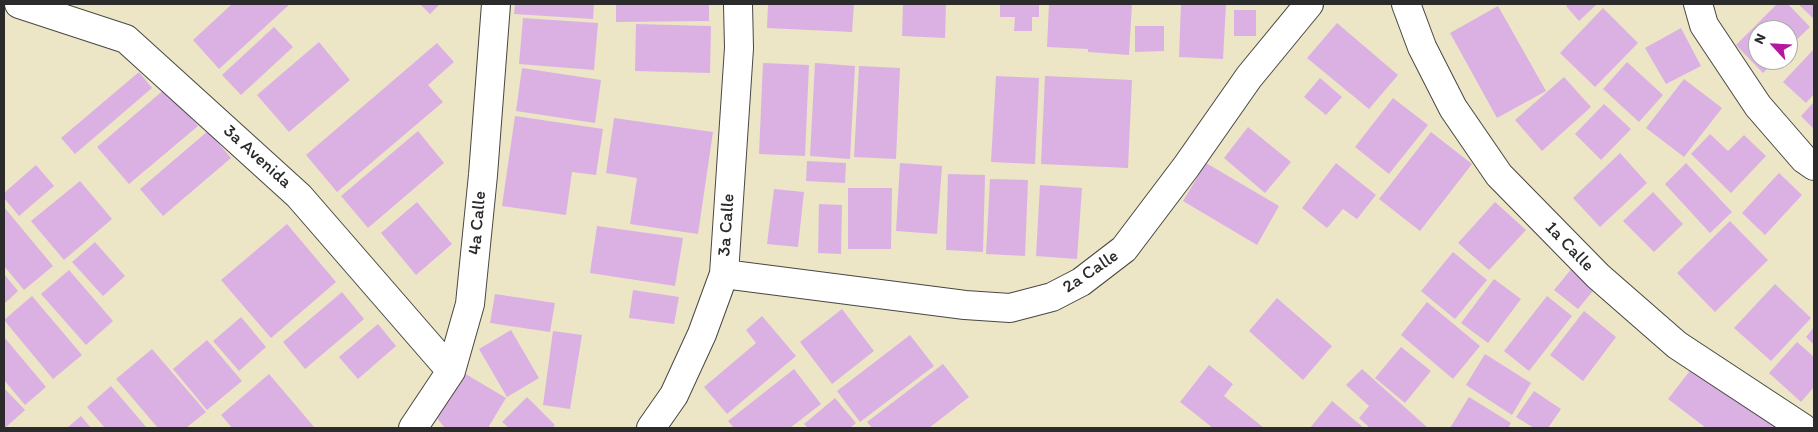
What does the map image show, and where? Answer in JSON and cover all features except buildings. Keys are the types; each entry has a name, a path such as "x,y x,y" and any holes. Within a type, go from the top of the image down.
{"street":[{"name":"3a Avenida","path":"19,4 126,39 299,196 451,371"},
{"name":"4a Calle","path":"413,428 451,371 470,304 483,175 496,4"},
{"name":"3a Calle","path":"650,428 674,394 702,334 724,274 739,48 738,4"},
{"name":"2a Calle","path":"724,274 965,305 1010,308 1052,297 1081,282 1124,249 1186,167 1249,77 1309,4"},
{"name":"1a Calle","path":"1406,4 1422,46 1453,108 1499,175 1598,276 1677,345 1803,428"},
{"path":"1698,4 1704,25 1758,106 1804,158 1814,166"}]}
